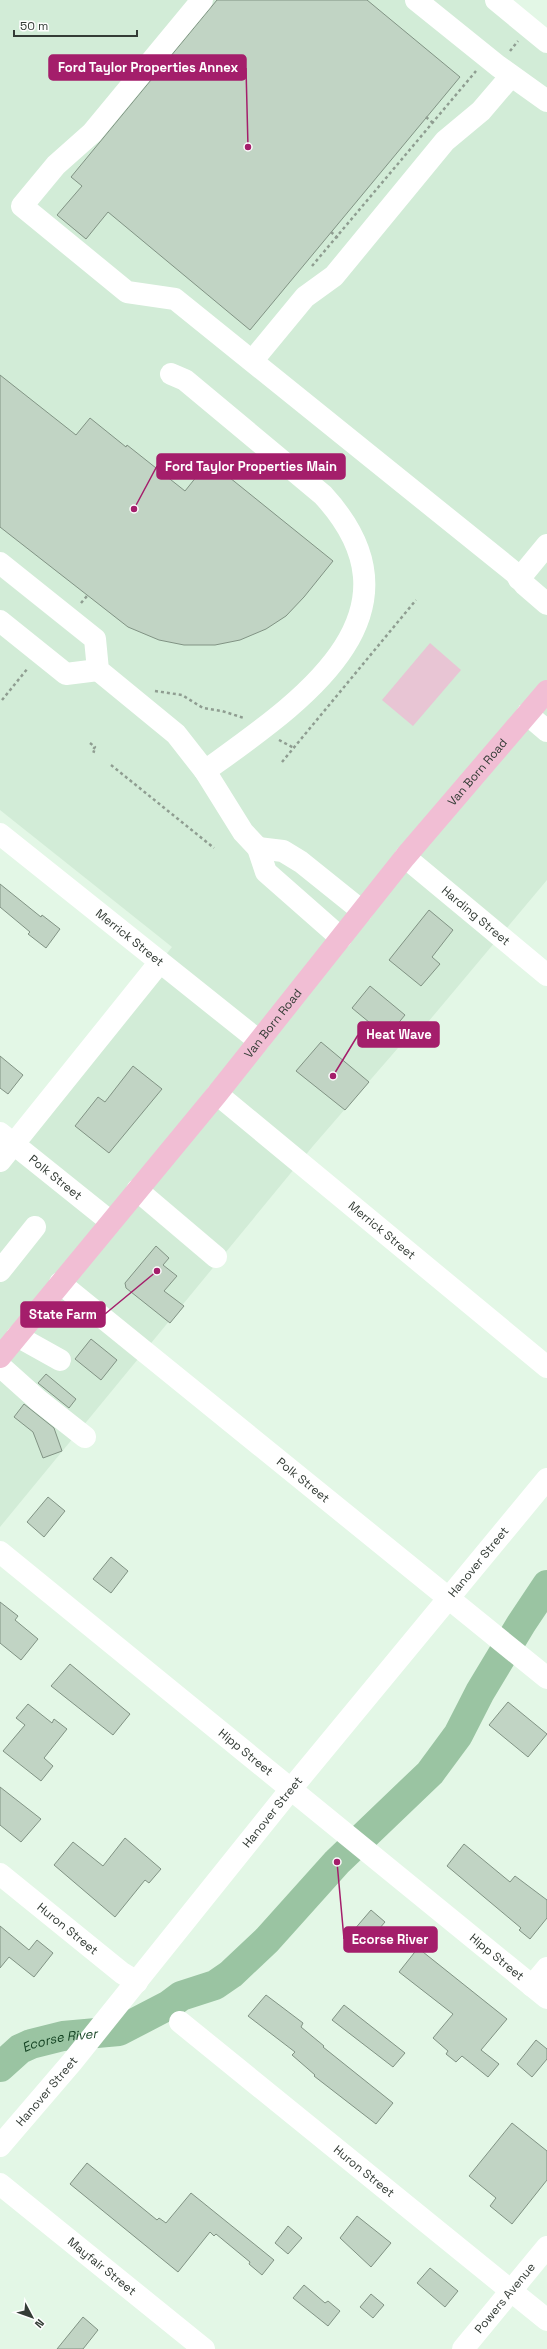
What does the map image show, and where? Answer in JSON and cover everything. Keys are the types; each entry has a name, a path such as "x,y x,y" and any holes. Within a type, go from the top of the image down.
{"main road":[{"name":"Van Born Road","path":"0,1357 217,1094 405,857 547,691"}],"street":[{"path":"202,0 92,133 56,166 22,206 127,292 175,299 253,360 519,579 547,604"},
{"path":"416,0 511,76 547,101"},
{"path":"496,0 547,42"},
{"path":"253,360 305,297 334,276 445,141 481,111 511,76"},
{"path":"171,374 184,380 323,495 336,508 359,549 363,568 365,590 361,609 348,642 338,658 324,675 292,706 205,771"},
{"path":"519,579 547,545"},
{"path":"0,564 95,639 98,670 176,734 205,771 227,809 243,832 258,848 266,872 342,938"},
{"path":"0,621 66,674 98,670"},
{"path":"527,714 547,731"},
{"name":"Merrick Street","path":"0,834 259,1041"},
{"path":"258,848 283,851 307,866 362,911"},
{"name":"Harding Street","path":"405,857 547,975"},
{"path":"0,1161 7,1138 160,962"},
{"name":"Merrick Street","path":"217,1094 547,1367"},
{"name":"Polk Street","path":"7,1138 111,1222"},
{"path":"137,1190 216,1257"},
{"path":"0,1270 36,1227"},
{"name":"Polk Street","path":"60,1283 547,1678"},
{"path":"17,1336 60,1360"},
{"path":"0,1366 38,1400 85,1437"},
{"name":"Hanover Street","path":"0,2146 72,2062 447,1597 547,1479"},
{"name":"Hipp Street","path":"0,1552 539,1992"},
{"name":"Huron Street","path":"0,1874 122,1973 137,1982"},
{"path":"539,1992 547,1968"},
{"name":"Huron Street","path":"180,2022 547,2320"},
{"name":"Mayfair Street","path":"0,2184 204,2349"},
{"name":"Powers Avenue","path":"463,2349 547,2247"}],"path":[{"path":"509,52 523,35"},
{"path":"309,269 338,238 479,67"},
{"path":"426,117 433,123"},
{"path":"331,232 338,238"},
{"path":"282,762 416,600"},
{"path":"151,689 182,695 203,708 222,711 247,719"},
{"path":"274,739 284,741 294,748"},
{"path":"90,743 95,747 92,751 95,752"},
{"path":"111,765 214,848"}],"shaded area":[{"path":"0,0 504,0 547,36 547,880 408,1046 398,1048 313,1146 0,1527 0,1161 172,947 0,810"},
{"path":"430,643 461,670 413,726 382,700"}],"building":[{"path":"217,0 367,0 460,77 250,330 108,212 86,239 57,215 82,186 71,177"},
{"path":"0,375 76,435 90,418 185,491 209,461 333,561 304,597 286,616 266,629 240,640 215,645 184,645 159,640 128,627 0,527"},
{"path":"0,884 41,917 42,915 60,929 46,948 28,934 30,932 0,907"},
{"path":"429,910 453,930 432,957 440,964 421,986 389,960"},
{"path":"370,986 405,1015 387,1037 352,1008"},
{"path":"321,1042 369,1082 345,1110 296,1071"},
{"path":"0,1056 23,1075 8,1094 0,1088"},
{"path":"133,1066 162,1089 109,1153 75,1126 98,1097 105,1102"},
{"path":"156,1246 169,1258 163,1265 177,1276 164,1291 184,1306 170,1323 126,1288 125,1283"},
{"path":"91,1339 117,1360 101,1380 75,1359"},
{"path":"46,1374 76,1399 69,1408 38,1383"},
{"path":"24,1404 54,1428 62,1451 43,1458 33,1432 14,1417"},
{"path":"48,1497 65,1511 44,1537 27,1522"},
{"path":"111,1557 128,1571 111,1593 93,1579"},
{"path":"0,1602 18,1616 15,1620 38,1639 21,1660 0,1643"},
{"path":"70,1664 130,1714 113,1735 51,1686"},
{"path":"508,1702 547,1734 528,1757 489,1725"},
{"path":"28,1704 52,1723 54,1719 67,1729 44,1758 53,1766 41,1781 3,1751 25,1725 16,1718"},
{"path":"0,1787 41,1819 21,1842 0,1825"},
{"path":"125,1838 161,1869 149,1883 145,1880 115,1917 54,1865 73,1842 103,1866"},
{"path":"464,1844 510,1882 515,1876 547,1900 547,1918 530,1939 519,1930 521,1928 447,1866"},
{"path":"371,1910 385,1922 367,1943 353,1931"},
{"path":"0,1926 29,1950 37,1940 53,1953 34,1977 9,1957 0,1968"},
{"path":"418,1948 507,2019 481,2050 499,2064 488,2077 462,2056 456,2062 446,2054 448,2051 433,2038 453,2014 399,1972"},
{"path":"266,1995 303,2023 301,2027 324,2046 323,2047 393,2103 376,2124 314,2076 315,2075 292,2055 295,2052 248,2016"},
{"path":"344,2005 405,2053 393,2067 332,2020"},
{"path":"536,2040 547,2049 547,2059 532,2077 517,2064"},
{"path":"512,2123 547,2151 547,2180 512,2224 490,2206 496,2198 469,2176"},
{"path":"87,2163 157,2220 159,2218 166,2223 191,2193 274,2260 262,2275 249,2264 250,2262 216,2234 214,2236 210,2232 178,2272 70,2184"},
{"path":"357,2216 391,2243 371,2267 340,2238"},
{"path":"288,2226 302,2238 288,2254 275,2243"},
{"path":"430,2268 458,2291 445,2307 417,2283"},
{"path":"304,2285 325,2303 328,2301 340,2311 328,2326 293,2298"},
{"path":"371,2294 384,2305 373,2318 360,2307"},
{"path":"83,2317 98,2330 83,2349 57,2349"}],"waterway":[{"name":"Ecorse River","path":"0,2067 20,2049 31,2044 63,2036 119,2031 169,2005 181,1996 215,1985 231,1974 267,1940 337,1862 430,1773 458,1735 480,1692 521,1624 547,1585"}],"place":[{"name":"Ford Taylor Properties Annex","path":"248,147"},
{"name":"Ford Taylor Properties Main","path":"134,509"},
{"name":"Heat Wave","path":"333,1076"},
{"name":"State Farm","path":"157,1271"},
{"name":"Ecorse River","path":"337,1862"}]}
